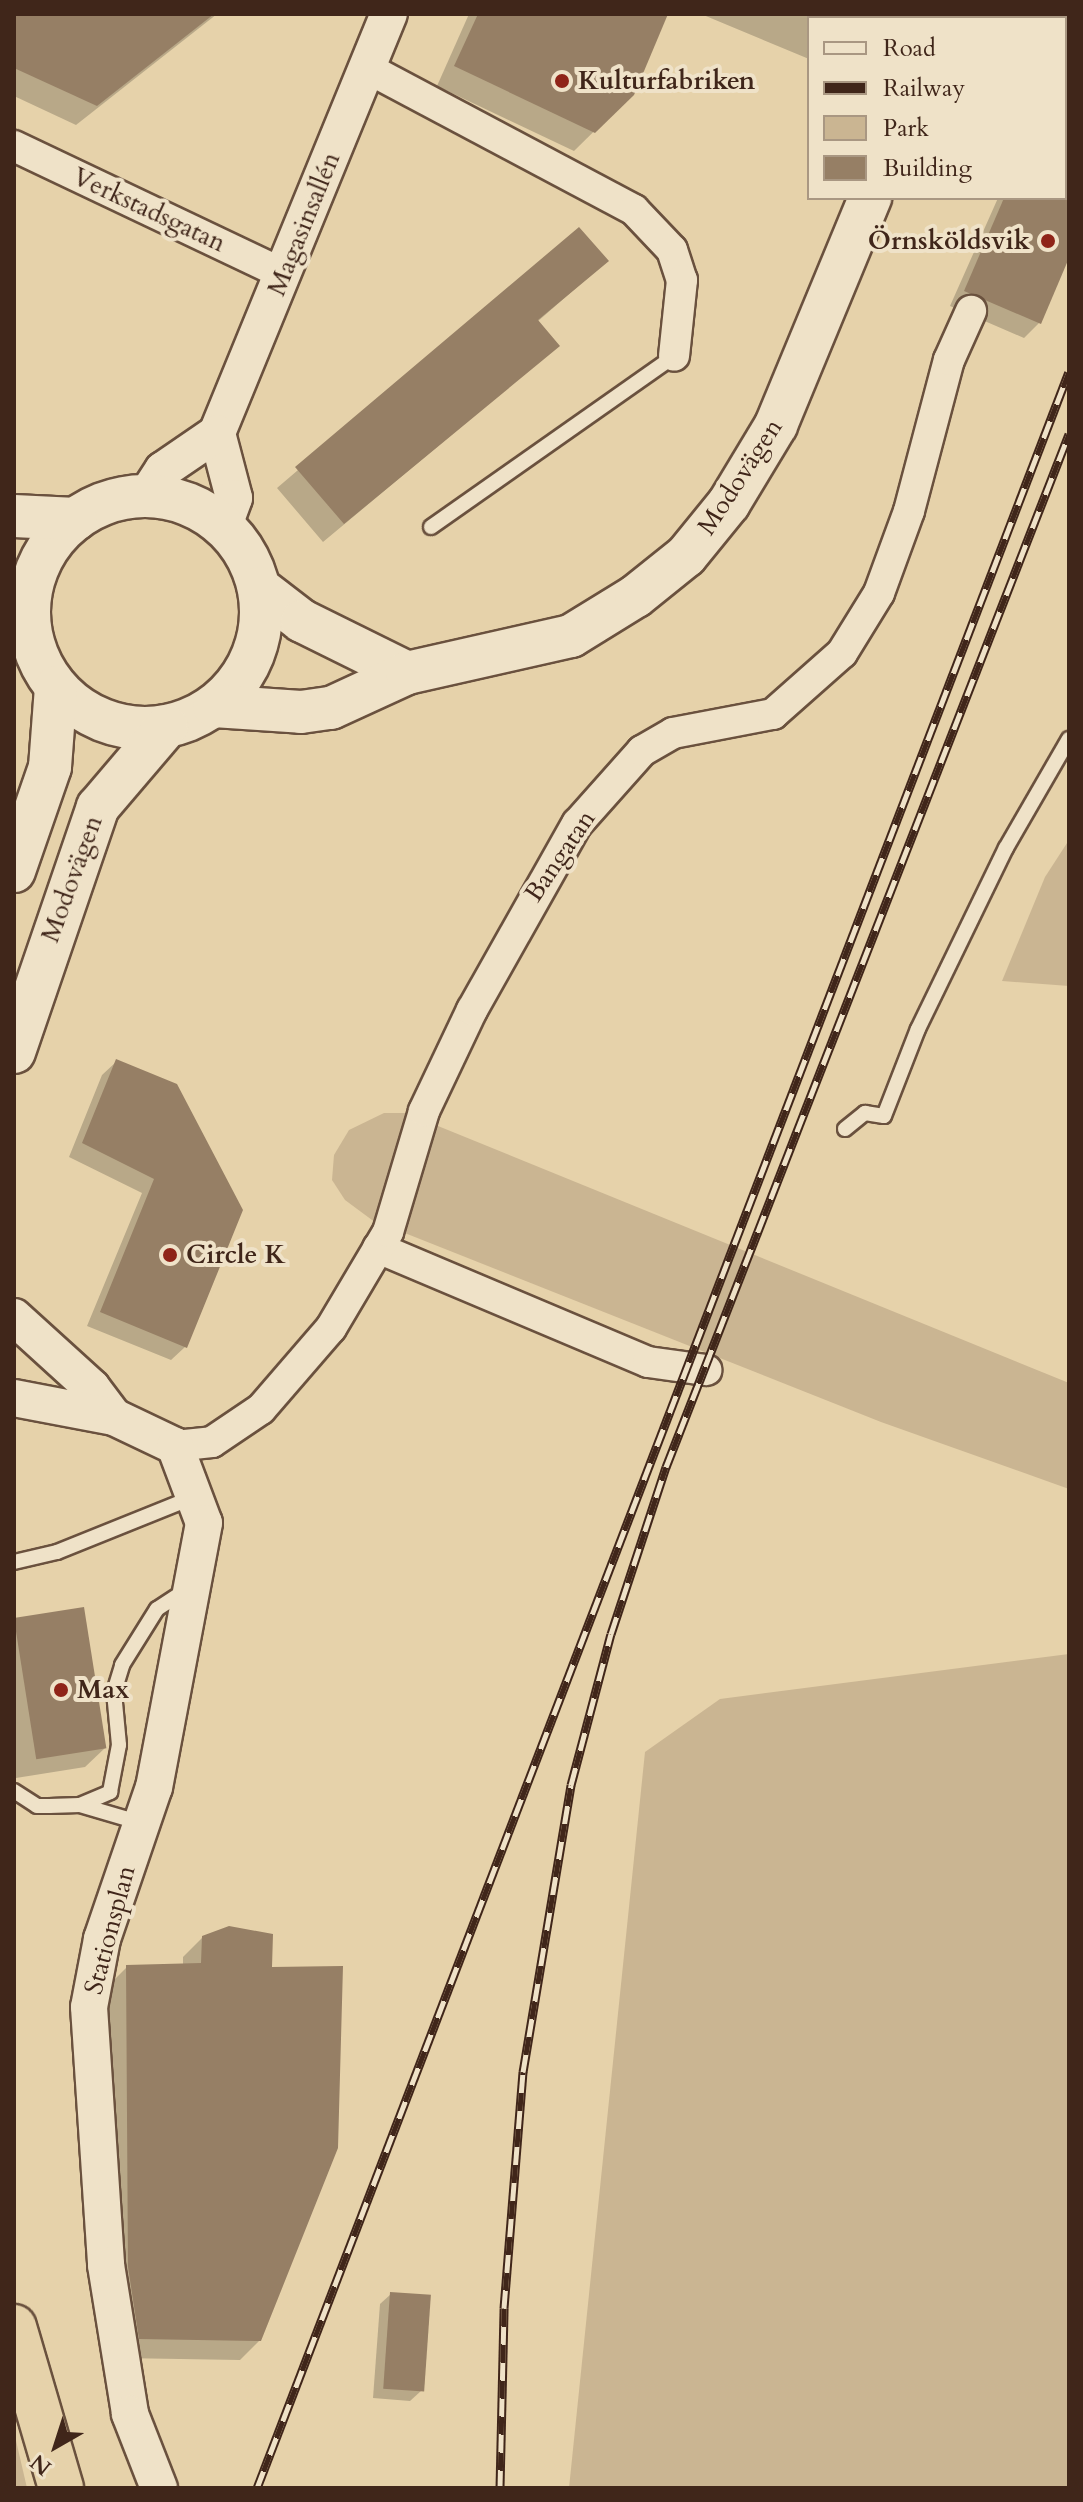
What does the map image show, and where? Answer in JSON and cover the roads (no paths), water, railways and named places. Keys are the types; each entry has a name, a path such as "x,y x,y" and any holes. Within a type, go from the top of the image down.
{"highway":[{"path":"14,2327 61,2488"}],"main road":[{"name":"Modovägen","path":"214,706 301,712 331,708 407,673 571,636 686,556 729,503 776,425 869,200"},
{"path":"146,496 174,499 224,526 246,554 259,588 261,621 254,654 238,683 214,706 167,726 137,728 107,722 79,708 56,687 38,654 22,602 49,546 76,519 109,501 146,496"},
{"path":"14,516 76,519"},
{"path":"259,588 302,621 407,673"},
{"path":"14,871 50,767 56,687"},
{"name":"Modovägen","path":"14,1052 98,807 167,726"}],"street":[{"name":"Magasinsallén","path":"217,433 389,14"},
{"path":"367,68 634,210 672,250 682,280 674,356"},
{"name":"Verkstadsgatan","path":"14,146 284,274"},
{"name":"Bangatan","path":"175,1446 212,1442 261,1409 331,1328 378,1248 431,1096 527,905 577,824 642,751 673,733 773,714 842,653 879,593 909,511 949,360 971,311"},
{"path":"146,496 163,470 217,433 234,498 224,526"},
{"path":"378,1248 648,1362 706,1370"},
{"path":"14,1317 92,1388 114,1417"},
{"path":"14,1398 114,1417 175,1446"},
{"name":"Stationsplan","path":"159,2488 130,2414 106,2265 89,2007 102,1939 154,1787 204,1523 175,1446"}],"lane":[{"path":"431,527 674,356"},
{"path":"845,1129 865,1113 884,1116 918,1029 1006,848 1069,739"},
{"path":"14,1562 57,1552 195,1497"},
{"path":"80,1805 110,1792 115,1779 119,1745 114,1692 122,1665 157,1609 194,1586"},
{"path":"14,1791 37,1806 80,1805 142,1823"}],"railway":[{"path":"257,2488 1069,372"},
{"path":"500,2488 504,2308 523,2072 571,1785 611,1634 666,1467 1069,434"}],"place":[{"name":"Kulturfabriken","path":"562,81"},
{"name":"Örnsköldsvik","path":"1048,241"},
{"name":"Circle K","path":"170,1255"},
{"name":"Max","path":"61,1690"}]}
